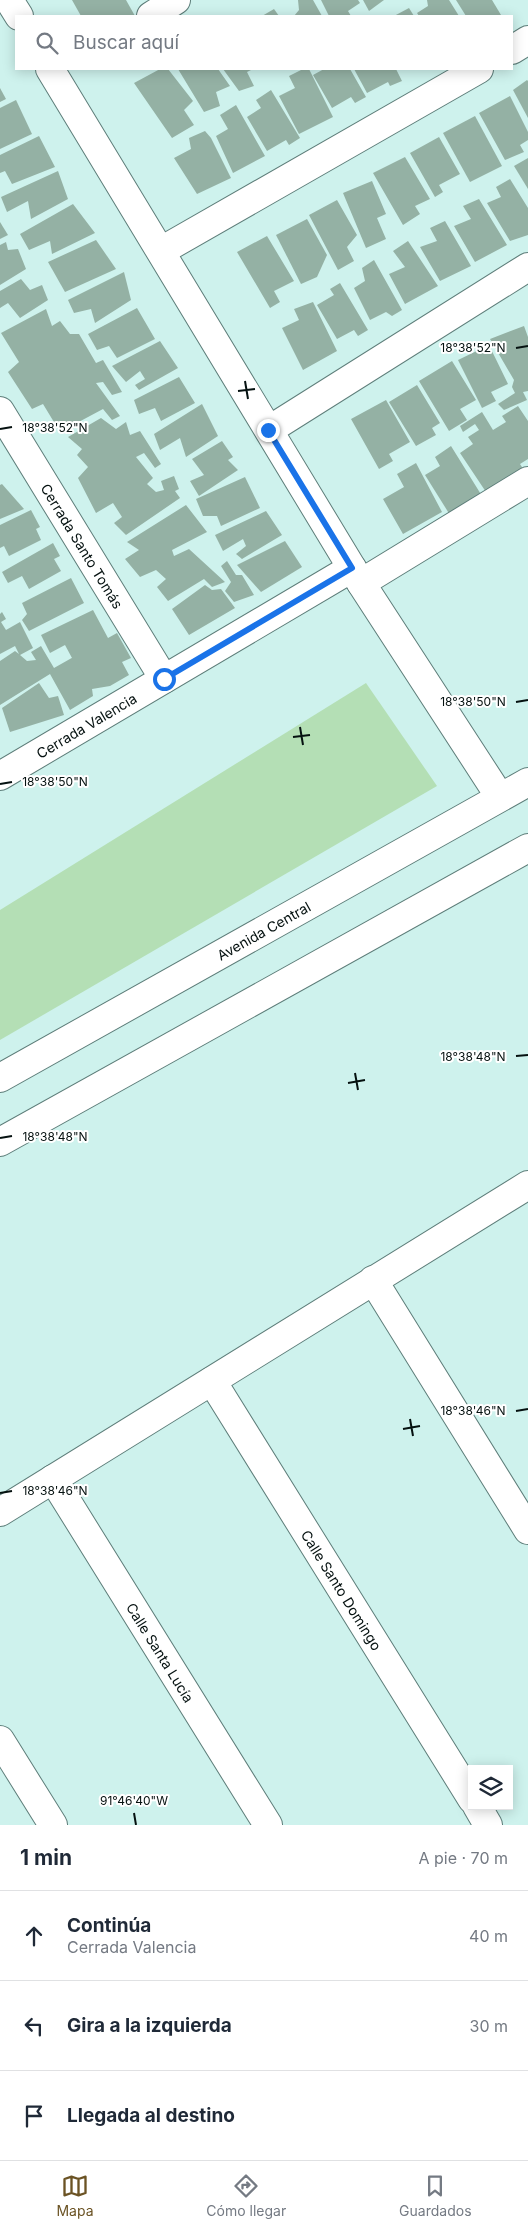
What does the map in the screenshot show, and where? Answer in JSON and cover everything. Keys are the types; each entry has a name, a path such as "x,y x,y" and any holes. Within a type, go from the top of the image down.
{"street":[{"path":"9,0 18,15"},
{"path":"153,15 176,0"},
{"path":"513,49 528,40"},
{"path":"160,251 476,70"},
{"path":"59,72 160,251 268,430 357,575 500,797"},
{"path":"268,430 528,267"},
{"name":"Cerrada Santo Tomás","path":"0,411 164,679"},
{"name":"Cerrada Valencia","path":"0,776 164,679 528,481"},
{"name":"Avenida Central","path":"0,1078 528,782"},
{"path":"0,1142 528,848"},
{"path":"0,1512 528,1185"},
{"path":"373,1280 528,1530"},
{"name":"Calle Santo Domingo","path":"212,1381 468,1793"},
{"name":"Calle Santa Lucía","path":"53,1479 268,1825"},
{"path":"0,1740 53,1825"},
{"path":"479,1810 488,1825"}],"green space":[{"path":"366,683 437,786 0,1040 0,910"}],"building":[{"path":"72,0 126,0 134,15 80,15"},
{"path":"298,0 313,0 321,15 295,15 299,10"},
{"path":"321,0 358,0 360,3 348,11 350,15 328,15"},
{"path":"363,0 384,0 369,11"},
{"path":"427,0 449,0 458,15 418,15 417,13 428,6"},
{"path":"456,0 492,0 501,15 465,15"},
{"path":"409,8 413,15 396,15"},
{"path":"274,9 278,15 264,15"},
{"path":"158,70 169,70 193,101 184,110 194,125 172,138 134,83"},
{"path":"179,70 219,70 230,86 216,92 220,106 204,112"},
{"path":"224,70 251,70 247,72 254,86 239,91"},
{"path":"301,70 310,70 333,117 299,134 279,96 295,88 289,76"},
{"path":"322,70 351,70 366,97 355,103 351,97 332,108 313,75"},
{"path":"355,70 396,70 402,81 390,86 388,82 367,93"},
{"path":"528,81 528,118 513,90"},
{"path":"0,88 6,99 0,102"},
{"path":"271,90 300,138 289,145 286,140 267,151 247,117 261,108 256,100"},
{"path":"510,96 528,132 528,140 520,145 524,152 505,160 479,113"},
{"path":"16,100 32,134 0,149 0,108"},
{"path":"236,105 265,156 233,173 216,136 228,129 220,115"},
{"path":"475,116 502,166 470,182 443,133"},
{"path":"205,131 211,138 231,178 197,194 174,158 191,149 189,138"},
{"path":"39,136 55,167 12,184 5,171 0,173 0,155"},
{"path":"439,137 460,174 439,185 443,192 435,197 410,153"},
{"path":"405,157 430,199 415,206 420,214 403,225 373,173"},
{"path":"528,158 528,189 514,166"},
{"path":"58,171 68,199 31,219 28,201 7,212 1,197"},
{"path":"510,179 528,208 528,235 510,241 487,203 501,197 496,187"},
{"path":"372,181 386,214 377,218 386,239 366,248 343,193"},
{"path":"479,199 507,245 475,262 454,226 471,219 463,206"},
{"path":"337,200 357,235 347,247 354,261 338,270 309,215"},
{"path":"73,204 95,233 52,254 50,241 29,250 20,234"},
{"path":"307,219 327,255 317,277 301,284 276,235"},
{"path":"445,221 471,266 440,281 420,247 437,241 430,228"},
{"path":"0,222 8,235 0,239"},
{"path":"267,236 294,281 274,291 280,302 270,308 237,252"},
{"path":"96,240 116,269 65,292 48,262"},
{"path":"408,241 438,286 405,304 389,274 405,267 393,251"},
{"path":"6,242 8,250 18,249 26,269 0,285 0,245"},
{"path":"374,260 402,310 392,316 386,312 370,320 354,288 365,281 362,268"},
{"path":"124,272 131,300 95,323 91,309 74,313 68,300"},
{"path":"21,279 30,290 42,285 48,300 20,318 8,303 0,308 0,291"},
{"path":"340,283 368,330 358,336 354,330 337,339 317,305 334,295 330,289"},
{"path":"313,302 337,351 303,370 282,328 299,320 294,309"},
{"path":"137,308 155,339 117,358 109,346 97,350 88,334"},
{"path":"46,309 52,326 60,321 70,334 79,334 96,363 103,360 122,392 112,395 103,382 96,383 120,416 112,420 103,409 60,432 43,404 32,409 8,372 19,362 1,333"},
{"path":"524,326 528,337 528,391 523,392 527,400 504,410 498,404 515,393 512,387 514,380 490,339"},
{"path":"160,341 178,368 139,390 135,385 145,379 140,371 126,382 112,366"},
{"path":"489,345 508,384 491,392 496,401 482,408 458,360"},
{"path":"452,361 476,400 460,409 467,420 449,431 419,381"},
{"path":"179,377 195,403 161,421 155,408 139,414 134,400"},
{"path":"417,385 440,423 432,428 436,435 416,446 389,402"},
{"path":"386,400 410,442 389,454 393,461 379,469 351,419"},
{"path":"202,404 218,436 186,457 180,438 160,450 154,434"},
{"path":"518,406 528,421 528,459 520,464 527,475 490,498 460,453 473,444 468,437 479,430 475,424 463,432 460,426 482,412 493,430 506,422 502,416"},
{"path":"101,418 116,429 126,422 130,435 140,431 161,464 155,468 144,453 136,457 153,478 147,484 156,492 164,490 161,481 174,476 179,489 175,491 180,498 126,535 114,523 122,517 113,503 96,513 78,478 88,467 77,455 82,449 68,437"},
{"path":"222,441 233,457 228,460 238,470 199,496 190,481 204,475 192,459"},
{"path":"451,446 482,496 450,515 425,475 440,466 435,457"},
{"path":"416,463 442,512 403,534 383,499 404,487 397,474"},
{"path":"245,477 260,508 221,526 217,516 203,516 196,499"},
{"path":"2,484 24,509 0,519 0,485"},
{"path":"186,505 207,532 172,550 174,556 189,549 225,582 212,587 204,579 168,601 157,587 166,579 156,570 140,577 125,559 139,550 127,542"},
{"path":"31,510 40,527 36,529 41,540 9,556 4,546 0,548 0,525"},
{"path":"266,511 282,535 242,559 236,554 246,546 243,539 223,551 215,535"},
{"path":"285,541 302,567 261,592 237,565"},
{"path":"53,543 60,556 54,559 61,571 29,589 22,576 8,583 2,572"},
{"path":"227,561 236,575 242,575 254,595 234,602 225,591 231,582 221,566"},
{"path":"71,578 84,603 29,631 22,620 27,614 22,603"},
{"path":"205,585 212,590 221,589 235,608 189,635 172,609"},
{"path":"93,610 108,638 117,633 131,658 122,662 129,675 110,686 92,689 93,696 70,710 50,674 0,705 0,661 15,651 19,654 15,646 0,654 0,614 2,612 6,619 1,622 6,630 20,622 33,648 20,655 27,661 36,660 31,652 41,646 54,668 72,658 65,645 50,653 41,635"},
{"path":"39,683 49,698 58,696 64,715 10,732 2,708"}],"route":[{"path":"164,679 352,568 268,430"}]}
